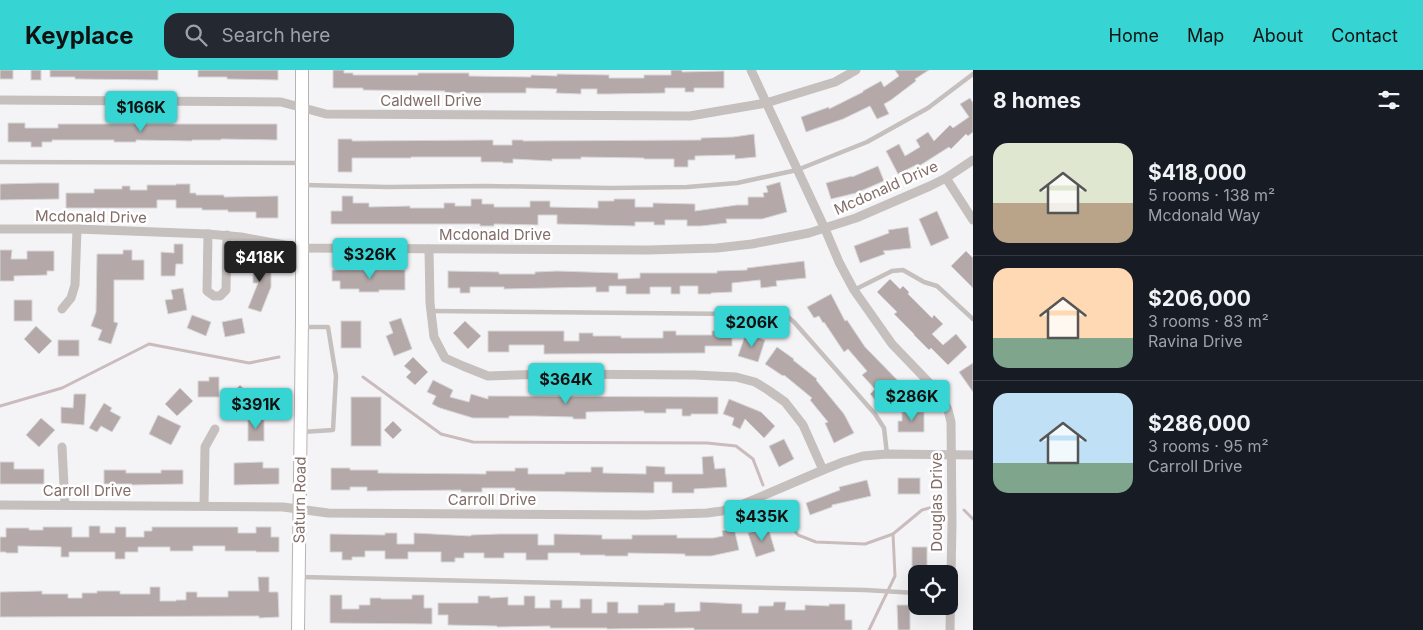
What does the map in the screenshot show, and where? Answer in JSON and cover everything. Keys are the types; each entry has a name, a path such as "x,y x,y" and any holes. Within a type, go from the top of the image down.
{"street":[{"name":"Saturn Road","path":"298,630 302,327 302,70"},
{"name":"Douglas Drive","path":"751,70 839,262 854,290 892,344 941,395 948,410 950,422 952,523 951,565"},
{"name":"Caldwell Drive","path":"0,100 281,102 326,114 690,116 766,103 835,82 856,70"},
{"name":"Mcdonald Drive","path":"0,229 77,229 227,235 301,248 648,250 717,248 752,244 809,233 856,218 946,178 973,160"},
{"path":"946,178 973,220"},
{"path":"62,310 73,293 75,284 77,229"},
{"path":"208,234 207,291 214,296 220,296 226,290 227,235"},
{"path":"429,249 431,311 434,337 445,358 488,376 550,374 695,375 736,377 755,382 785,402 803,424 823,470"},
{"path":"204,505 206,447 215,430"},
{"path":"62,447 65,505"},
{"name":"Carroll Drive","path":"0,505 204,505 300,508 328,513 646,515 707,513 722,511 746,503 823,470 863,456 887,454 973,455"},
{"name":"Douglas Drive","path":"950,615 950,630"}],"lane":[{"path":"302,185 611,188 687,187 737,183 797,170 868,142 928,108 973,74"},
{"path":"0,162 302,163"},
{"path":"854,290 892,270 903,270 924,282 937,286 973,319"},
{"path":"431,311 745,314 788,317 875,414 884,428 887,454"},
{"path":"301,432 333,430 336,376 328,327 302,327"},
{"path":"299,577 908,592"}],"building":[{"path":"0,70 13,70 13,79 0,79"},
{"path":"31,70 41,70 41,80 31,80"},
{"path":"50,70 158,70 158,80 50,77"},
{"path":"198,70 278,70 278,80 198,77"},
{"path":"333,70 344,70 344,73 353,73 353,75 469,73 469,76 531,77 531,75 557,76 557,74 609,75 609,78 644,78 644,75 671,75 671,70 682,70 682,72 724,71 724,88 694,88 694,92 685,92 685,88 665,88 665,93 609,94 597,94 597,89 581,89 581,94 556,93 557,89 526,88 526,93 363,90 363,88 333,88"},
{"path":"895,70 929,70 884,104 889,114 877,119 870,106 843,119 806,132 801,117 829,107 829,109 881,81 884,87 899,76"},
{"path":"970,98 973,103 973,132 968,136 966,134 951,149 949,147 919,166 918,164 898,174 886,151 899,144 905,156 920,147 916,140 928,132 934,141 950,125 953,128 969,117 960,104"},
{"path":"8,123 25,123 25,128 58,128 58,124 277,124 277,140 136,140 136,142 114,142 114,140 52,140 52,142 42,142 42,147 31,147 31,142 8,142"},
{"path":"754,134 756,157 735,159 735,155 695,156 695,160 688,160 688,167 674,167 674,159 581,157 581,159 552,159 552,161 513,159 513,163 503,163 481,162 481,157 411,157 352,158 352,172 338,172 338,139 352,139 352,141 493,140 493,145 512,145 512,140 701,140 701,138"},
{"path":"878,166 884,181 856,193 831,199 826,183 852,177"},
{"path":"780,182 787,212 762,219 726,219 727,223 701,226 687,226 687,220 665,220 665,225 654,225 654,222 635,222 635,226 557,224 557,215 538,215 538,225 331,224 331,211 342,211 342,196 353,196 353,203 369,203 369,207 410,206 410,208 444,208 444,203 455,203 455,206 471,206 471,199 482,199 482,204 494,204 494,207 530,207 530,201 550,201 550,207 598,208 598,201 635,199 635,207 653,207 653,203 695,204 695,211 748,205 748,197 764,197 763,193 768,192 766,186"},
{"path":"59,183 59,199 0,200 0,184"},
{"path":"190,184 190,193 196,193 196,195 224,195 224,197 278,196 278,218 256,218 256,212 176,208 176,200 157,200 157,208 66,208 66,193 94,193 94,189 122,189 122,186 130,186 130,190 147,190 147,185"},
{"path":"937,211 949,238 931,246 919,219"},
{"path":"908,227 911,248 883,251 885,254 860,263 854,246 889,233 888,230"},
{"path":"174,244 183,244 183,264 176,264 175,276 161,276 161,252 174,253"},
{"path":"0,250 12,250 11,259 27,259 27,251 54,251 54,271 47,271 47,275 14,276 14,281 0,281"},
{"path":"123,250 132,250 132,260 144,260 144,280 114,280 114,322 118,323 111,344 98,340 102,330 91,326 96,312 97,254 123,254"},
{"path":"966,251 973,258 973,288 951,266"},
{"path":"248,261 271,261 271,287 261,312 248,308 258,283 253,283 253,271 248,271"},
{"path":"804,261 806,278 776,281 777,286 761,288 760,280 732,283 732,292 711,294 698,294 698,286 680,286 680,294 671,294 671,287 650,287 650,294 626,294 626,286 609,286 609,292 596,292 596,287 504,289 504,287 470,287 470,293 460,293 460,288 448,288 448,271 499,272 499,274 535,274 535,272 557,271 618,273 618,279 640,278 640,273 717,273 717,271 747,270 747,268"},
{"path":"332,270 405,270 405,290 359,292 359,289 340,289 340,281 332,281"},
{"path":"890,279 900,289 903,286 909,292 908,294 932,318 934,315 943,324 932,334 943,345 956,334 967,347 948,365 914,335 894,314 897,312 877,292"},
{"path":"183,288 187,310 168,314 165,300 173,299 171,290"},
{"path":"831,294 845,321 847,320 865,347 910,393 897,406 885,394 877,402 870,394 875,389 862,375 867,371 848,349 844,352 824,322 819,316 814,318 807,307"},
{"path":"14,300 32,300 32,321 14,321"},
{"path":"192,315 211,322 206,336 187,328"},
{"path":"242,318 245,333 225,337 222,322"},
{"path":"401,318 412,349 394,356 386,336 393,333 389,322"},
{"path":"341,321 361,321 361,348 341,348"},
{"path":"465,321 481,336 468,349 453,333"},
{"path":"36,326 52,341 39,354 24,339"},
{"path":"488,331 564,331 564,341 579,341 579,333 593,333 593,336 621,336 621,338 663,338 663,331 676,331 676,335 712,335 712,331 732,331 732,346 705,346 705,353 544,354 544,345 509,345 509,352 488,352"},
{"path":"746,333 765,340 758,362 738,356"},
{"path":"58,340 79,340 79,356 58,356"},
{"path":"777,347 817,379 844,414 854,433 834,443 825,423 828,422 810,400 812,398 784,375 765,364"},
{"path":"413,357 428,372 415,385 406,377 411,372 404,366"},
{"path":"973,363 973,392 959,372"},
{"path":"209,377 219,377 219,397 198,397 198,381 209,381"},
{"path":"433,380 453,390 450,397 469,402 471,394 488,399 488,396 718,397 718,414 682,416 682,409 666,409 666,413 644,413 644,411 586,412 586,419 534,416 473,418 432,404 436,396 427,392"},
{"path":"240,385 256,400 245,411 229,396"},
{"path":"180,388 193,401 177,416 165,404"},
{"path":"74,394 86,394 84,425 61,423 61,407 73,408"},
{"path":"351,397 381,397 381,446 351,446"},
{"path":"729,399 761,412 775,426 764,438 745,419 740,429 732,425 734,418 723,414"},
{"path":"104,403 112,408 110,411 121,417 112,432 101,426 97,432 89,428"},
{"path":"902,412 924,412 924,432 898,432 898,421 902,421"},
{"path":"158,415 181,426 171,445 149,434"},
{"path":"41,418 55,430 39,447 26,435"},
{"path":"248,419 264,419 264,441 248,441"},
{"path":"393,421 402,430 393,439 384,430"},
{"path":"784,439 794,459 779,467 769,446"},
{"path":"713,456 715,469 725,468 727,487 694,489 694,493 672,493 672,482 654,482 654,493 515,491 515,488 482,488 482,492 461,492 461,490 367,491 367,487 350,487 350,490 331,490 331,468 378,470 378,473 486,474 486,471 515,471 515,468 528,468 528,474 565,474 565,472 591,472 591,467 603,467 603,473 646,474 646,466 665,467 665,474 703,474 702,457"},
{"path":"0,462 14,462 14,469 44,469 44,484 0,484"},
{"path":"263,462 263,468 279,468 279,484 234,485 234,463"},
{"path":"104,470 126,470 126,473 161,473 161,470 183,470 183,484 104,484"},
{"path":"898,478 920,478 920,494 898,494"},
{"path":"867,480 871,496 832,505 832,507 810,515 806,503 840,490 839,487"},
{"path":"89,526 100,526 100,533 115,533 115,527 126,527 126,537 144,537 144,531 152,531 152,527 238,527 238,533 256,533 256,527 271,527 271,537 279,537 279,552 225,551 225,546 193,546 193,551 170,551 170,547 138,547 138,552 125,552 125,559 115,559 115,552 69,552 69,557 61,557 61,547 18,546 18,553 0,552 0,537 6,537 6,528 43,530 43,527 72,527 72,537 89,537"},
{"path":"768,527 775,551 756,557 748,533"},
{"path":"734,528 739,550 711,556 628,553 628,556 605,556 580,555 580,553 548,553 548,560 526,560 526,553 504,553 504,558 484,558 484,553 464,553 464,558 455,558 455,562 441,562 441,552 408,552 408,559 385,559 385,551 365,551 365,557 352,557 352,560 342,560 342,552 330,552 330,534 385,535 385,533 397,533 397,544 414,544 414,533 471,536 538,534 538,545 554,545 554,534 602,535 602,539 632,539 632,535 677,535 677,538 713,538 723,536 722,531"},
{"path":"912,547 927,547 927,565 912,565"},
{"path":"258,577 269,577 269,592 278,592 279,617 0,617 0,592 42,591 42,594 68,594 68,598 82,598 82,593 97,593 97,591 120,591 120,594 150,594 150,587 160,587 160,601 176,601 186,600 186,592 197,592 197,597 228,597 228,591 259,591"},
{"path":"330,595 342,595 342,609 359,609 359,605 370,605 370,598 412,599 412,595 424,595 424,608 432,608 432,624 330,623"},
{"path":"478,596 490,596 490,598 508,597 508,605 524,605 524,596 535,596 535,608 550,608 550,600 562,600 562,608 580,608 580,599 592,599 592,613 607,613 607,602 618,602 618,613 638,613 638,605 664,605 664,603 675,603 675,612 700,611 700,602 742,604 742,613 758,613 759,606 773,606 774,602 786,602 785,610 805,610 805,605 829,606 829,604 845,604 845,620 852,620 852,630 497,627 448,625 448,615 438,615 438,603 478,603"},
{"path":"897,605 908,605 910,630 898,630"}],"waterway":[{"path":"0,406 62,388 149,344 249,363 279,357"},
{"path":"363,377 441,434 473,442 707,443 736,446 753,459 763,485"},
{"path":"774,506 798,535 816,542 865,544 893,534 922,510 937,506"},
{"path":"964,510 973,519"},
{"path":"869,630 895,576 893,534"}]}
